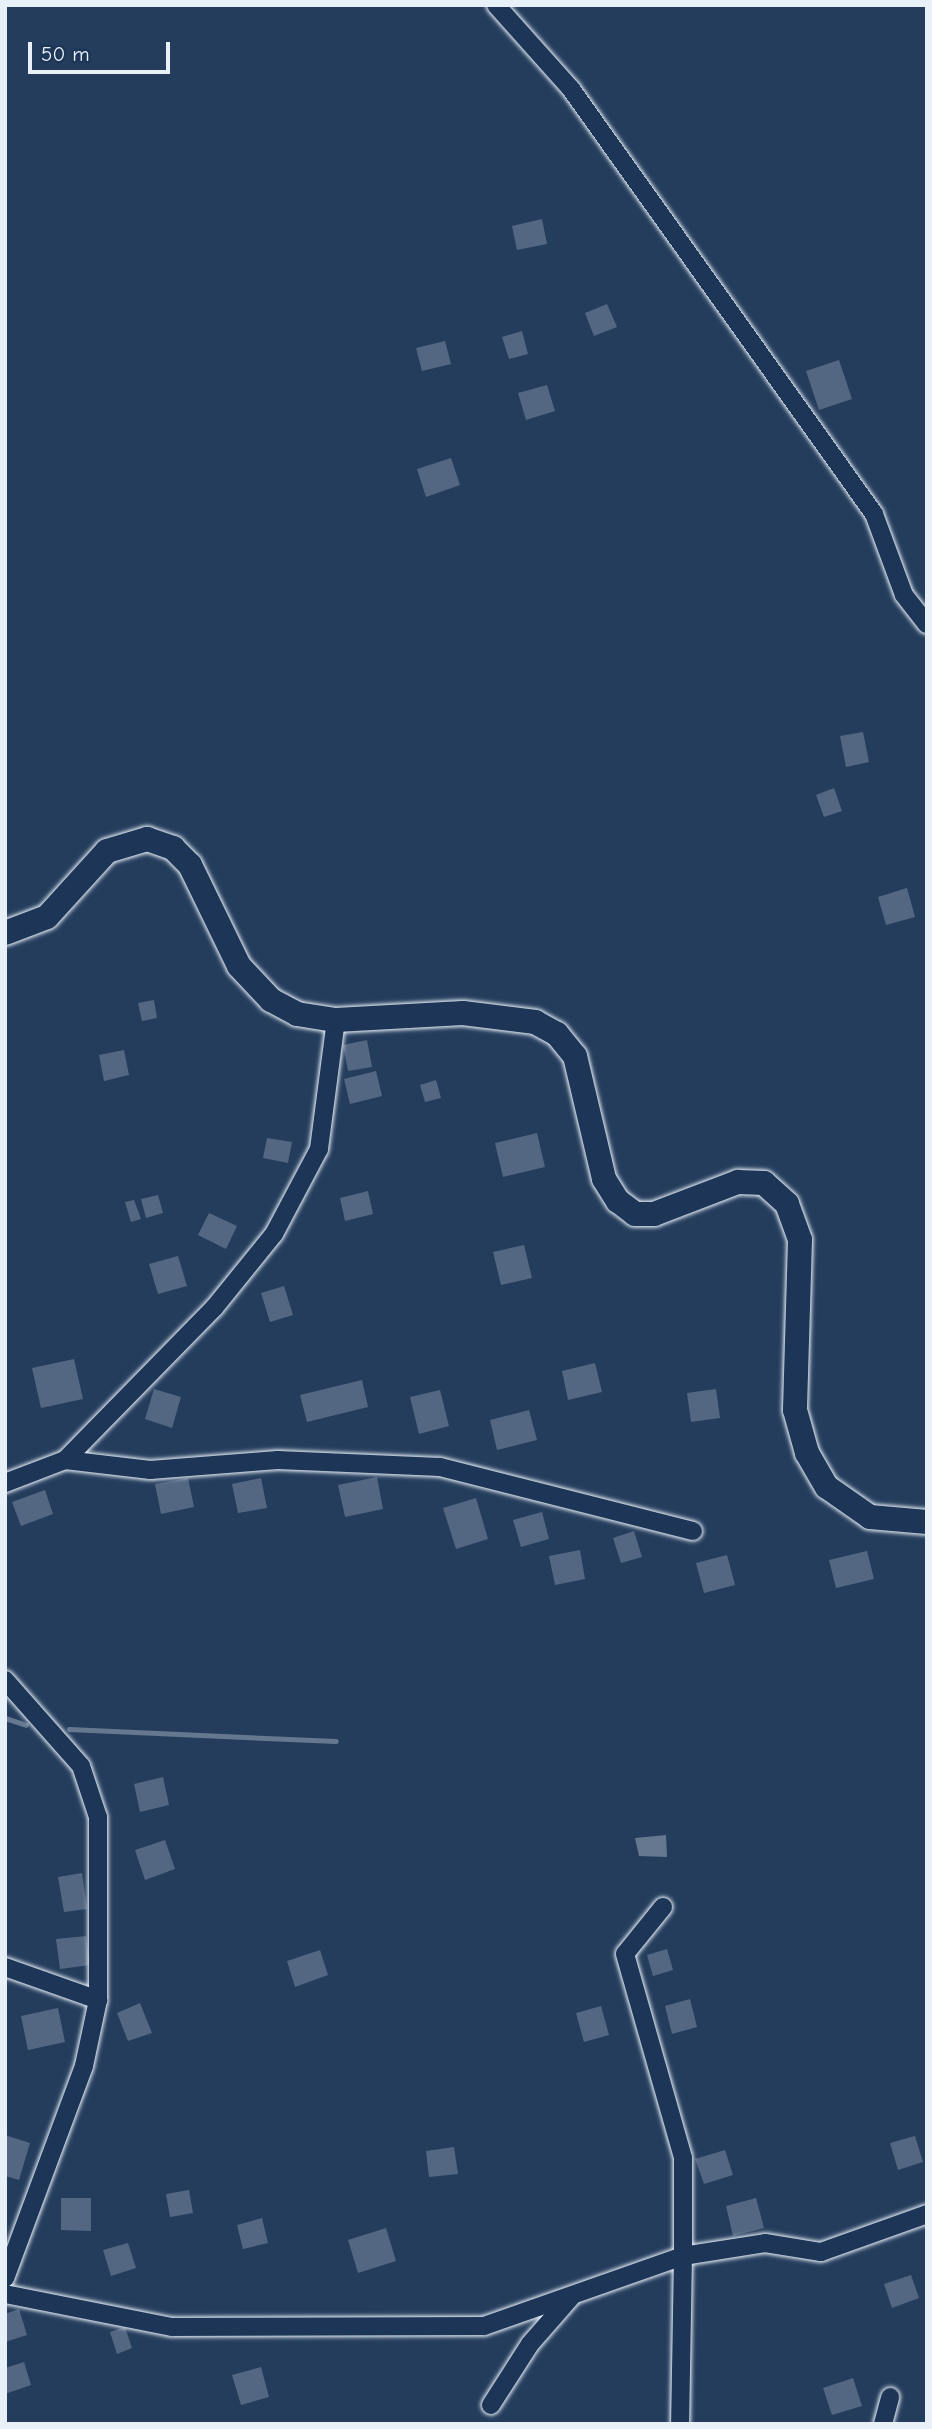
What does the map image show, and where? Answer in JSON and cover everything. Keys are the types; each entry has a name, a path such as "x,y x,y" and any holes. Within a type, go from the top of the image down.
{"main road":[{"path":"5,933 47,917 107,851 147,839 160,842 190,865 239,966 271,1000 297,1014 336,1020 463,1013 535,1022 557,1034 575,1056 604,1179 635,1214 682,1208 738,1182 764,1183 787,1203 800,1240 795,1410 807,1453 827,1487 870,1517 927,1522"}],"street":[{"path":"496,5 571,89 874,514 904,595 927,625"},
{"path":"5,1483 65,1460 214,1308 274,1234 319,1149 336,1020"},
{"path":"65,1460 150,1470 278,1460 440,1467 693,1531"},
{"path":"5,1680 81,1766 98,1817 98,2000 83,2066 5,2278"},
{"path":"663,1908 625,1954 683,2158 680,2424"},
{"path":"5,1967 98,2000"},
{"path":"5,2294 172,2327 484,2326 683,2256 765,2243 821,2252 927,2214"},
{"path":"491,2405 530,2344 572,2295"},
{"path":"883,2424 890,2397"}],"water":[{"path":"666,1835 667,1857 639,1856 635,1838"}],"building":[{"path":"542,219 547,244 517,250 512,226"},
{"path":"607,304 617,327 594,336 585,313"},
{"path":"522,331 528,354 509,359 502,337"},
{"path":"445,341 451,364 422,371 416,348"},
{"path":"839,360 852,399 819,410 806,371"},
{"path":"547,385 555,411 526,420 518,393"},
{"path":"451,458 460,485 426,497 417,469"},
{"path":"863,732 869,762 846,767 840,736"},
{"path":"834,788 842,811 824,817 816,795"},
{"path":"907,888 915,917 886,925 878,897"},
{"path":"154,1000 157,1018 142,1021 138,1003"},
{"path":"367,1040 372,1067 348,1071 343,1045"},
{"path":"124,1050 129,1075 104,1081 99,1055"},
{"path":"376,1071 382,1096 350,1104 344,1079"},
{"path":"436,1080 441,1098 425,1102 420,1085"},
{"path":"537,1133 545,1167 503,1177 495,1143"},
{"path":"267,1138 292,1142 288,1163 263,1158"},
{"path":"368,1191 373,1214 345,1221 340,1198"},
{"path":"158,1195 163,1213 146,1218 141,1199"},
{"path":"134,1200 141,1219 131,1222 125,1202"},
{"path":"209,1213 237,1226 226,1249 198,1235"},
{"path":"524,1245 532,1278 501,1285 493,1252"},
{"path":"178,1256 187,1286 158,1294 149,1264"},
{"path":"284,1286 293,1315 270,1322 261,1293"},
{"path":"74,1359 83,1399 41,1408 32,1368"},
{"path":"595,1363 602,1392 568,1400 562,1371"},
{"path":"362,1380 368,1407 307,1422 300,1395"},
{"path":"154,1389 181,1397 172,1428 145,1419"},
{"path":"716,1389 720,1418 691,1422 687,1393"},
{"path":"440,1390 449,1426 419,1434 410,1397"},
{"path":"529,1410 537,1440 497,1450 490,1420"},
{"path":"377,1477 383,1509 345,1517 338,1485"},
{"path":"188,1478 194,1507 161,1514 155,1484"},
{"path":"261,1478 267,1508 238,1513 232,1484"},
{"path":"45,1490 53,1514 21,1526 12,1502"},
{"path":"476,1498 488,1539 456,1549 443,1508"},
{"path":"542,1512 549,1539 521,1547 513,1520"},
{"path":"634,1531 642,1557 621,1563 613,1538"},
{"path":"580,1550 585,1579 555,1585 549,1556"},
{"path":"867,1551 874,1579 836,1588 829,1560"},
{"path":"727,1555 735,1585 704,1593 696,1563"},
{"path":"163,1777 169,1805 140,1812 134,1784"},
{"path":"165,1840 175,1869 145,1880 135,1850"},
{"path":"82,1873 87,1909 64,1912 58,1877"},
{"path":"86,1936 90,1965 60,1969 56,1939"},
{"path":"667,1949 673,1970 653,1976 647,1955"},
{"path":"320,1950 328,1975 295,1987 287,1961"},
{"path":"690,1999 697,2027 672,2034 665,2006"},
{"path":"140,2003 152,2033 128,2041 117,2013"},
{"path":"601,2006 609,2035 584,2042 576,2013"},
{"path":"58,2008 65,2042 28,2050 21,2016"},
{"path":"5,2135 30,2143 19,2180 5,2176"},
{"path":"915,2136 923,2162 898,2170 890,2143"},
{"path":"454,2147 458,2174 429,2177 426,2151"},
{"path":"725,2150 733,2175 704,2184 695,2159"},
{"path":"189,2190 193,2213 170,2217 166,2194"},
{"path":"61,2198 91,2198 91,2231 61,2230"},
{"path":"756,2198 764,2228 733,2236 726,2206"},
{"path":"262,2218 268,2243 243,2249 237,2225"},
{"path":"386,2228 396,2261 358,2273 348,2240"},
{"path":"128,2243 136,2268 111,2276 103,2250"},
{"path":"911,2275 919,2298 892,2308 884,2284"},
{"path":"19,2309 27,2335 5,2342 5,2314"},
{"path":"125,2327 132,2348 117,2354 110,2332"},
{"path":"24,2362 31,2385 5,2394 5,2368"},
{"path":"261,2367 269,2397 241,2405 232,2375"},
{"path":"853,2378 862,2406 832,2415 823,2388"}],"waterway":[{"path":"5,1718 26,1725"},
{"path":"69,1729 336,1741"}]}
